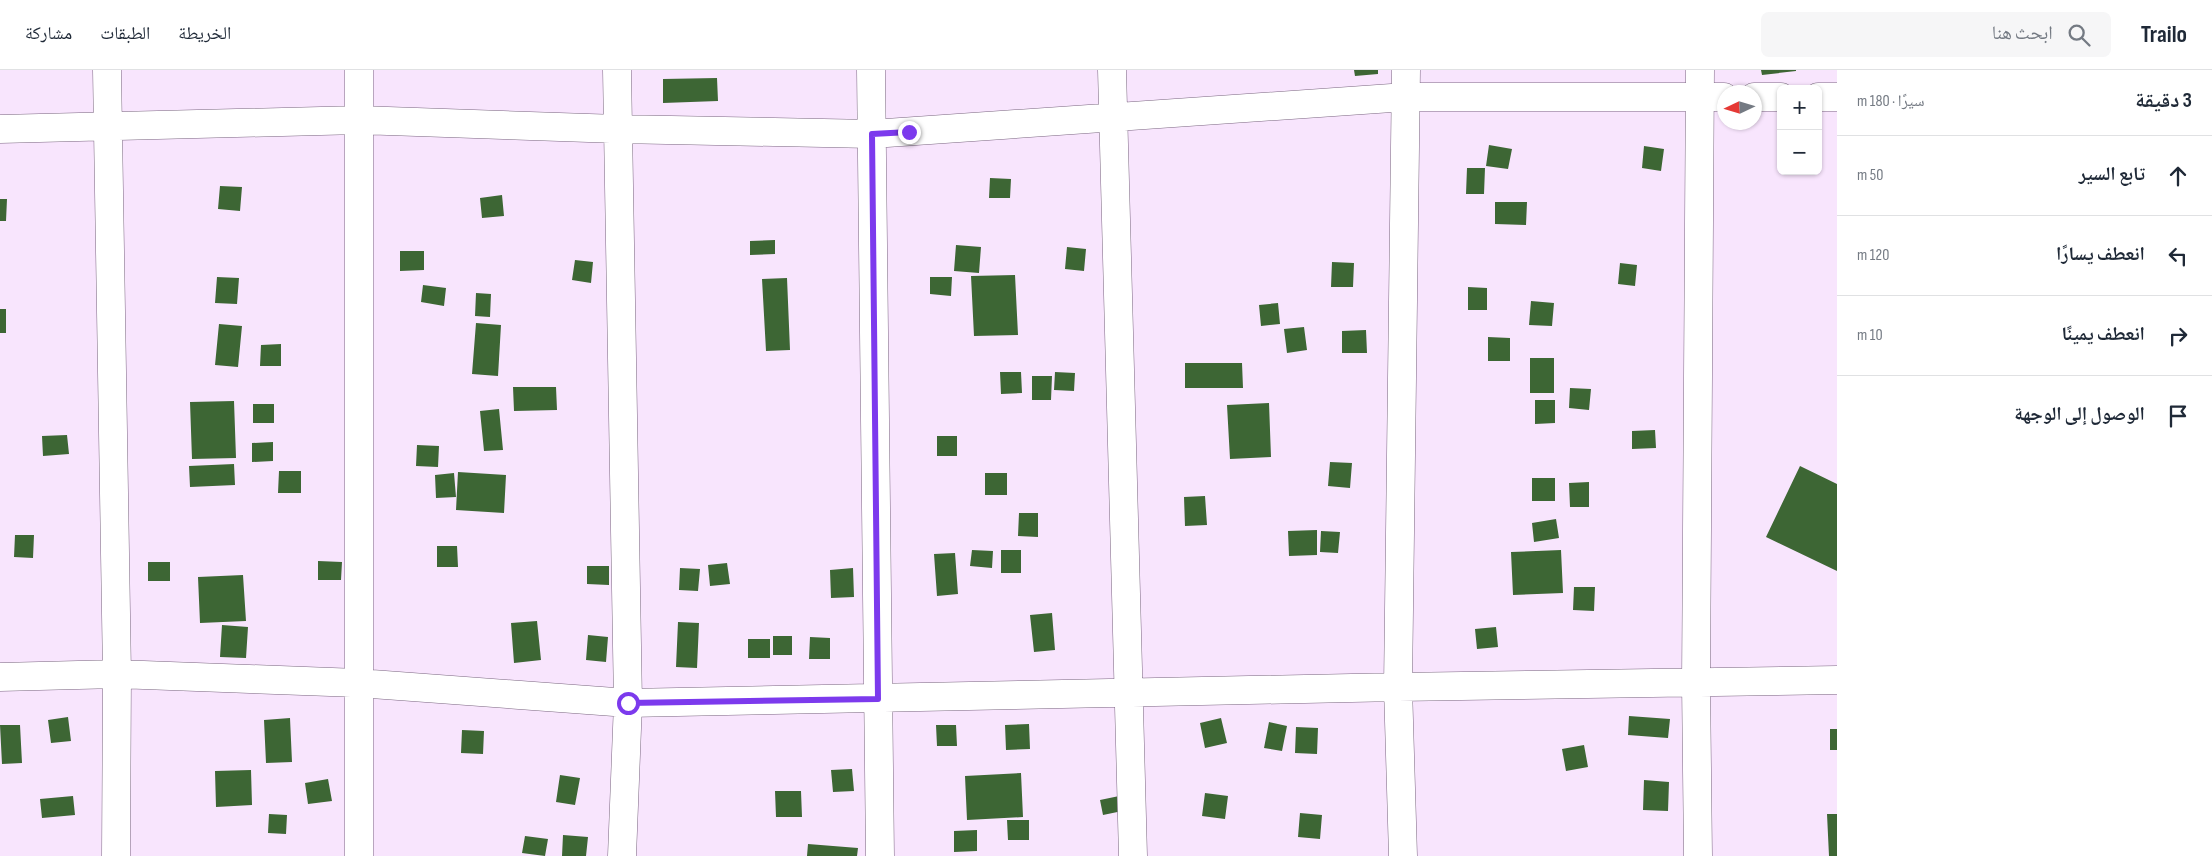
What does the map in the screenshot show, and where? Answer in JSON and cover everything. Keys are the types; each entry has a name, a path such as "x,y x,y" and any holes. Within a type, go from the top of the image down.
{"street":[{"path":"107,70 117,674 116,856"},
{"path":"359,70 359,856"},
{"path":"617,70 628,703 622,856"},
{"path":"871,70 880,856"},
{"path":"1112,70 1127,693 1133,856"},
{"path":"1403,856 1398,687 1406,70"},
{"path":"1698,856 1696,683 1712,97 1700,70"},
{"path":"0,129 359,120 618,129 872,134 1406,98 1712,97"},
{"path":"1762,97 1777,97"},
{"path":"1822,97 1837,97"},
{"path":"0,677 117,674 358,682 628,703 1837,680"}],"building":[{"path":"1354,70 1378,70 1378,74 1355,76"},
{"path":"1761,70 1796,70 1796,71 1762,75"},
{"path":"717,78 718,101 663,103 663,79"},
{"path":"1489,145 1512,149 1508,169 1486,166"},
{"path":"1644,146 1664,149 1661,171 1642,168"},
{"path":"1467,168 1485,168 1484,194 1466,194"},
{"path":"990,178 1011,179 1010,198 989,198"},
{"path":"220,186 242,187 240,211 218,209"},
{"path":"502,195 504,216 482,218 480,198"},
{"path":"0,199 7,199 6,221 0,221"},
{"path":"1495,202 1527,202 1526,225 1495,224"},
{"path":"775,240 775,254 750,255 750,241"},
{"path":"956,245 981,247 979,273 954,271"},
{"path":"1067,247 1086,249 1084,271 1065,269"},
{"path":"400,251 424,251 424,270 400,271"},
{"path":"575,260 593,262 591,283 572,280"},
{"path":"1332,262 1354,263 1353,287 1331,287"},
{"path":"1620,263 1637,265 1635,286 1618,284"},
{"path":"1015,275 1018,335 974,336 971,276"},
{"path":"217,277 239,278 237,304 215,303"},
{"path":"930,277 952,277 951,296 930,294"},
{"path":"787,278 790,350 766,351 762,279"},
{"path":"423,285 446,288 444,306 421,302"},
{"path":"1468,287 1487,288 1487,310 1468,310"},
{"path":"476,293 491,294 490,317 475,316"},
{"path":"1531,301 1554,303 1552,326 1529,325"},
{"path":"1278,303 1280,324 1261,326 1259,305"},
{"path":"0,309 6,309 6,333 0,333"},
{"path":"476,323 501,325 498,376 472,374"},
{"path":"219,324 242,326 238,367 215,365"},
{"path":"1304,327 1307,350 1287,353 1284,329"},
{"path":"1366,330 1367,353 1342,353 1342,331"},
{"path":"1488,337 1510,338 1510,361 1488,361"},
{"path":"281,344 281,366 260,366 261,345"},
{"path":"1530,358 1554,358 1554,393 1530,393"},
{"path":"1185,363 1242,363 1243,388 1185,388"},
{"path":"1000,372 1021,372 1022,393 1001,394"},
{"path":"1055,372 1075,373 1074,391 1054,390"},
{"path":"1032,376 1052,376 1051,400 1032,400"},
{"path":"513,387 556,387 557,410 514,411"},
{"path":"1570,388 1591,389 1589,410 1569,408"},
{"path":"1535,400 1555,400 1555,423 1535,424"},
{"path":"234,401 236,458 192,459 190,402"},
{"path":"1269,403 1271,457 1230,459 1227,405"},
{"path":"253,404 274,404 274,423 253,423"},
{"path":"499,409 503,450 484,451 480,411"},
{"path":"1655,430 1656,448 1632,449 1632,431"},
{"path":"67,435 69,454 43,456 42,436"},
{"path":"937,436 957,436 957,456 937,456"},
{"path":"273,442 273,461 252,462 252,443"},
{"path":"417,445 439,446 438,467 416,466"},
{"path":"1330,462 1352,463 1350,488 1328,486"},
{"path":"234,464 235,485 190,487 189,466"},
{"path":"1800,466 1837,484 1837,571 1766,537"},
{"path":"279,471 301,471 301,493 278,493"},
{"path":"458,472 506,475 504,513 456,510"},
{"path":"454,473 456,497 436,498 435,475"},
{"path":"985,473 1007,473 1007,495 985,495"},
{"path":"1532,478 1555,478 1555,501 1532,501"},
{"path":"1589,482 1589,507 1570,507 1569,483"},
{"path":"1205,496 1207,525 1185,526 1184,497"},
{"path":"1019,513 1038,513 1038,537 1018,536"},
{"path":"1556,519 1559,538 1534,542 1532,523"},
{"path":"1317,530 1317,555 1289,556 1288,531"},
{"path":"1321,531 1340,532 1338,553 1320,552"},
{"path":"15,535 34,535 33,558 14,557"},
{"path":"437,546 457,546 458,567 437,567"},
{"path":"972,550 993,551 992,568 970,566"},
{"path":"1001,550 1021,550 1021,573 1001,573"},
{"path":"1561,550 1563,593 1513,595 1511,552"},
{"path":"955,553 958,594 937,596 934,554"},
{"path":"318,561 342,562 341,580 318,580"},
{"path":"148,562 170,562 170,581 148,581"},
{"path":"727,563 730,584 710,586 708,565"},
{"path":"587,566 609,566 609,585 587,584"},
{"path":"680,568 700,569 698,591 679,590"},
{"path":"853,568 854,597 831,598 830,570"},
{"path":"243,575 246,621 200,623 198,577"},
{"path":"1574,587 1595,587 1594,611 1573,610"},
{"path":"1052,613 1055,650 1034,652 1030,615"},
{"path":"537,621 541,660 514,663 511,623"},
{"path":"678,622 699,623 697,668 676,667"},
{"path":"222,625 248,627 246,658 220,657"},
{"path":"1496,627 1498,647 1477,649 1475,629"},
{"path":"588,635 608,637 606,662 586,660"},
{"path":"773,636 792,636 792,655 773,655"},
{"path":"810,637 830,638 830,659 809,659"},
{"path":"748,639 770,639 770,658 748,658"},
{"path":"1629,716 1670,719 1668,738 1628,735"},
{"path":"68,717 71,741 51,743 48,720"},
{"path":"290,718 292,762 266,763 264,720"},
{"path":"1221,718 1227,743 1205,748 1200,723"},
{"path":"1269,722 1287,726 1282,751 1264,748"},
{"path":"1029,724 1030,749 1006,750 1005,725"},
{"path":"0,725 20,725 22,763 2,764"},
{"path":"936,725 956,725 957,746 937,746"},
{"path":"1296,727 1318,728 1317,754 1295,753"},
{"path":"1830,729 1837,729 1837,750 1830,750"},
{"path":"462,730 484,731 483,754 461,753"},
{"path":"1584,745 1588,767 1566,771 1562,749"},
{"path":"852,769 854,791 833,792 831,770"},
{"path":"251,770 252,805 216,807 215,771"},
{"path":"1021,773 1023,817 967,820 965,776"},
{"path":"560,775 580,778 575,805 556,802"},
{"path":"328,779 332,801 308,804 305,783"},
{"path":"1644,780 1669,782 1668,811 1643,810"},
{"path":"775,791 801,791 802,817 776,817"},
{"path":"1205,793 1228,796 1225,819 1202,816"},
{"path":"1124,795 1127,810 1103,815 1100,800"},
{"path":"73,796 75,815 42,818 40,799"},
{"path":"1300,813 1322,815 1320,839 1298,837"},
{"path":"269,814 287,815 286,834 268,833"},
{"path":"1827,814 1837,814 1837,856 1829,856"},
{"path":"1007,820 1029,820 1029,840 1008,840"},
{"path":"977,830 977,851 954,852 954,831"},
{"path":"563,835 588,837 586,856 562,856"},
{"path":"525,836 548,839 545,856 522,853"},
{"path":"808,844 858,848 857,856 807,856"}],"route":[{"path":"628,703 878,699 872,134 909,132"}]}
